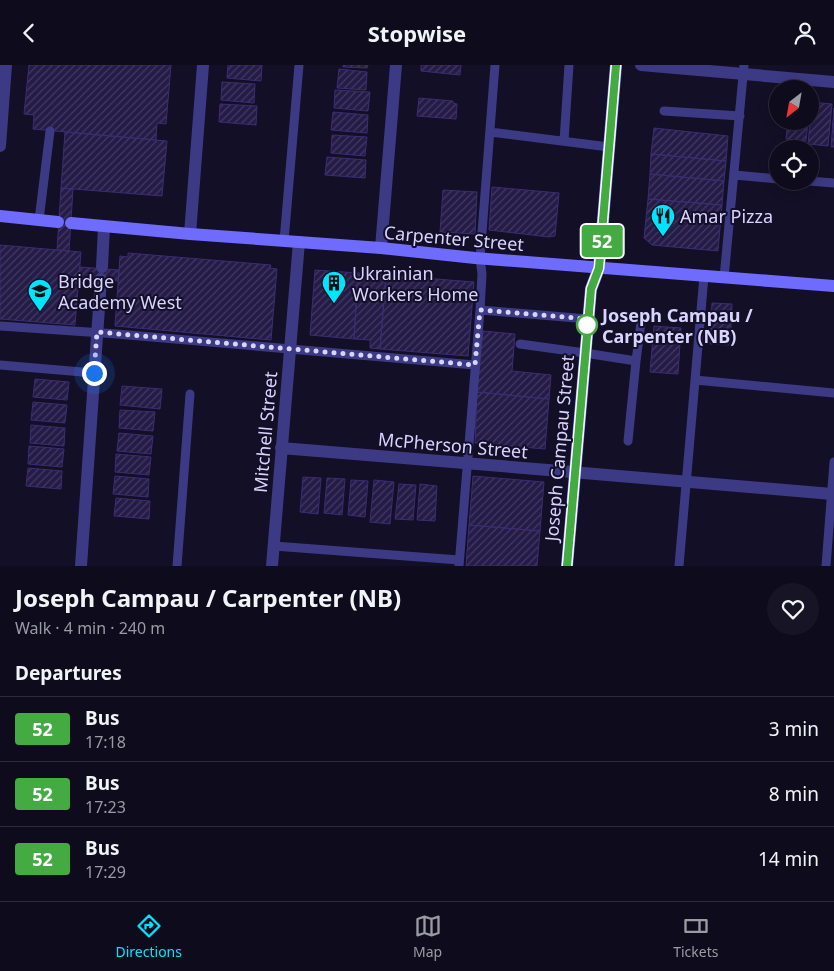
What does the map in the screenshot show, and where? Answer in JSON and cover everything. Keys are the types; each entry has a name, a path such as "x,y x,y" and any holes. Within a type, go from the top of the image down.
{"street":[{"path":"0,146 6,65"},
{"path":"190,234 203,65"},
{"path":"381,248 396,65"},
{"name":"Joseph Campau Street","path":"566,566 591,289 599,268 616,65"},
{"path":"641,65 744,70 834,82"},
{"name":"Carpenter Street","path":"0,217 834,286"},
{"path":"81,566 104,227"},
{"name":"Mitchell Street","path":"272,566 299,242"},
{"name":"McPherson Street","path":"281,448 832,494"}],"lane":[{"path":"284,241 299,65"},
{"path":"274,546 459,563 480,310 482,275 480,258 495,65"},
{"path":"564,141 570,65"},
{"path":"724,278 744,70"},
{"path":"664,111 740,116"},
{"path":"40,220 50,131"},
{"path":"490,133 609,147"},
{"path":"734,175 769,178"},
{"path":"819,182 834,183"},
{"path":"679,566 704,276"},
{"path":"480,310 588,319"},
{"path":"628,441 642,315"},
{"path":"0,326 97,332 475,365"},
{"path":"520,345 586,351 636,361"},
{"path":"0,365 94,373"},
{"path":"695,380 834,393"},
{"path":"177,566 190,394"},
{"path":"826,566 834,463"}],"building":[{"path":"29,65 171,65 166,124 157,123 156,140 33,129 34,115 24,114"},
{"path":"228,65 262,65 261,81 227,78"},
{"path":"343,65 368,65 367,68 343,67"},
{"path":"421,65 461,65 460,75 421,71"},
{"path":"339,69 367,72 366,90 337,88"},
{"path":"222,82 255,84 254,103 221,100"},
{"path":"335,90 370,92 368,111 334,108"},
{"path":"419,98 453,101 453,103 457,104 456,119 417,116"},
{"path":"819,103 832,104 828,146 819,145 819,140 808,140 809,130 819,130"},
{"path":"220,104 257,106 256,125 219,122"},
{"path":"834,108 834,147 831,147"},
{"path":"333,112 368,115 367,133 331,130"},
{"path":"654,128 728,136 726,161 651,154"},
{"path":"787,130 807,130 806,140 786,139"},
{"path":"65,132 167,141 162,196 61,188"},
{"path":"332,135 367,137 365,156 331,153"},
{"path":"651,154 726,161 724,181 650,174"},
{"path":"327,157 366,160 365,178 325,175"},
{"path":"650,174 724,181 722,205 648,199"},
{"path":"492,187 559,193 555,236 549,237 489,230"},
{"path":"61,188 73,189 69,251 57,250"},
{"path":"443,190 477,192 475,234 440,232"},
{"path":"648,199 722,205 718,251 652,245 644,238"},
{"path":"0,245 81,252 75,325 0,319"},
{"path":"128,253 271,265 270,268 277,269 271,340 115,326 120,256 128,257"},
{"path":"80,267 119,270 118,281 79,278"},
{"name":"Ukrainian Workers Home","path":"315,270 358,273 354,339 310,335"},
{"path":"358,273 386,275 380,349 370,348 370,340 354,339"},
{"path":"386,275 474,282 468,356 380,349"},
{"path":"712,303 732,304 730,345 710,344"},
{"path":"654,326 681,328 678,374 650,372"},
{"path":"483,331 515,334 512,371 551,375 549,399 477,392"},
{"path":"35,379 69,382 67,400 33,397"},
{"path":"122,386 162,389 160,409 120,405"},
{"path":"477,392 549,399 545,449 475,443"},
{"path":"33,402 67,405 65,423 31,420"},
{"path":"120,410 155,412 153,431 119,428"},
{"path":"31,425 65,428 64,446 30,443"},
{"path":"119,433 153,436 151,454 117,451"},
{"path":"29,446 64,449 62,467 28,464"},
{"path":"116,454 151,457 149,475 115,472"},
{"path":"28,468 62,471 61,489 26,486"},
{"path":"115,476 149,479 148,497 113,494"},
{"path":"473,476 544,482 540,531 469,525"},
{"path":"303,477 321,478 318,514 300,512"},
{"path":"327,478 345,479 342,515 324,513"},
{"path":"351,480 368,481 365,517 348,515"},
{"path":"374,480 394,482 390,524 370,522"},
{"path":"399,484 416,485 413,520 395,519"},
{"path":"420,484 437,486 435,521 417,520"},
{"path":"116,498 150,501 149,519 114,516"},
{"path":"469,525 540,531 537,566 466,566"}],"bus line":[{"name":"52","path":"567,566 587,328 591,289 599,268 616,65"}],"place":[{"name":"Amar Pizza","path":"663,237"},
{"name":"Ukrainian Workers Home","path":"334,304"},
{"name":"Bridge Academy West","path":"40,312"},
{"name":"Joseph Campau / Carpenter (NB)","path":"587,325"}],"route":[{"path":"94,373 97,332 475,365 480,310 588,319 587,328 587,325"}]}
